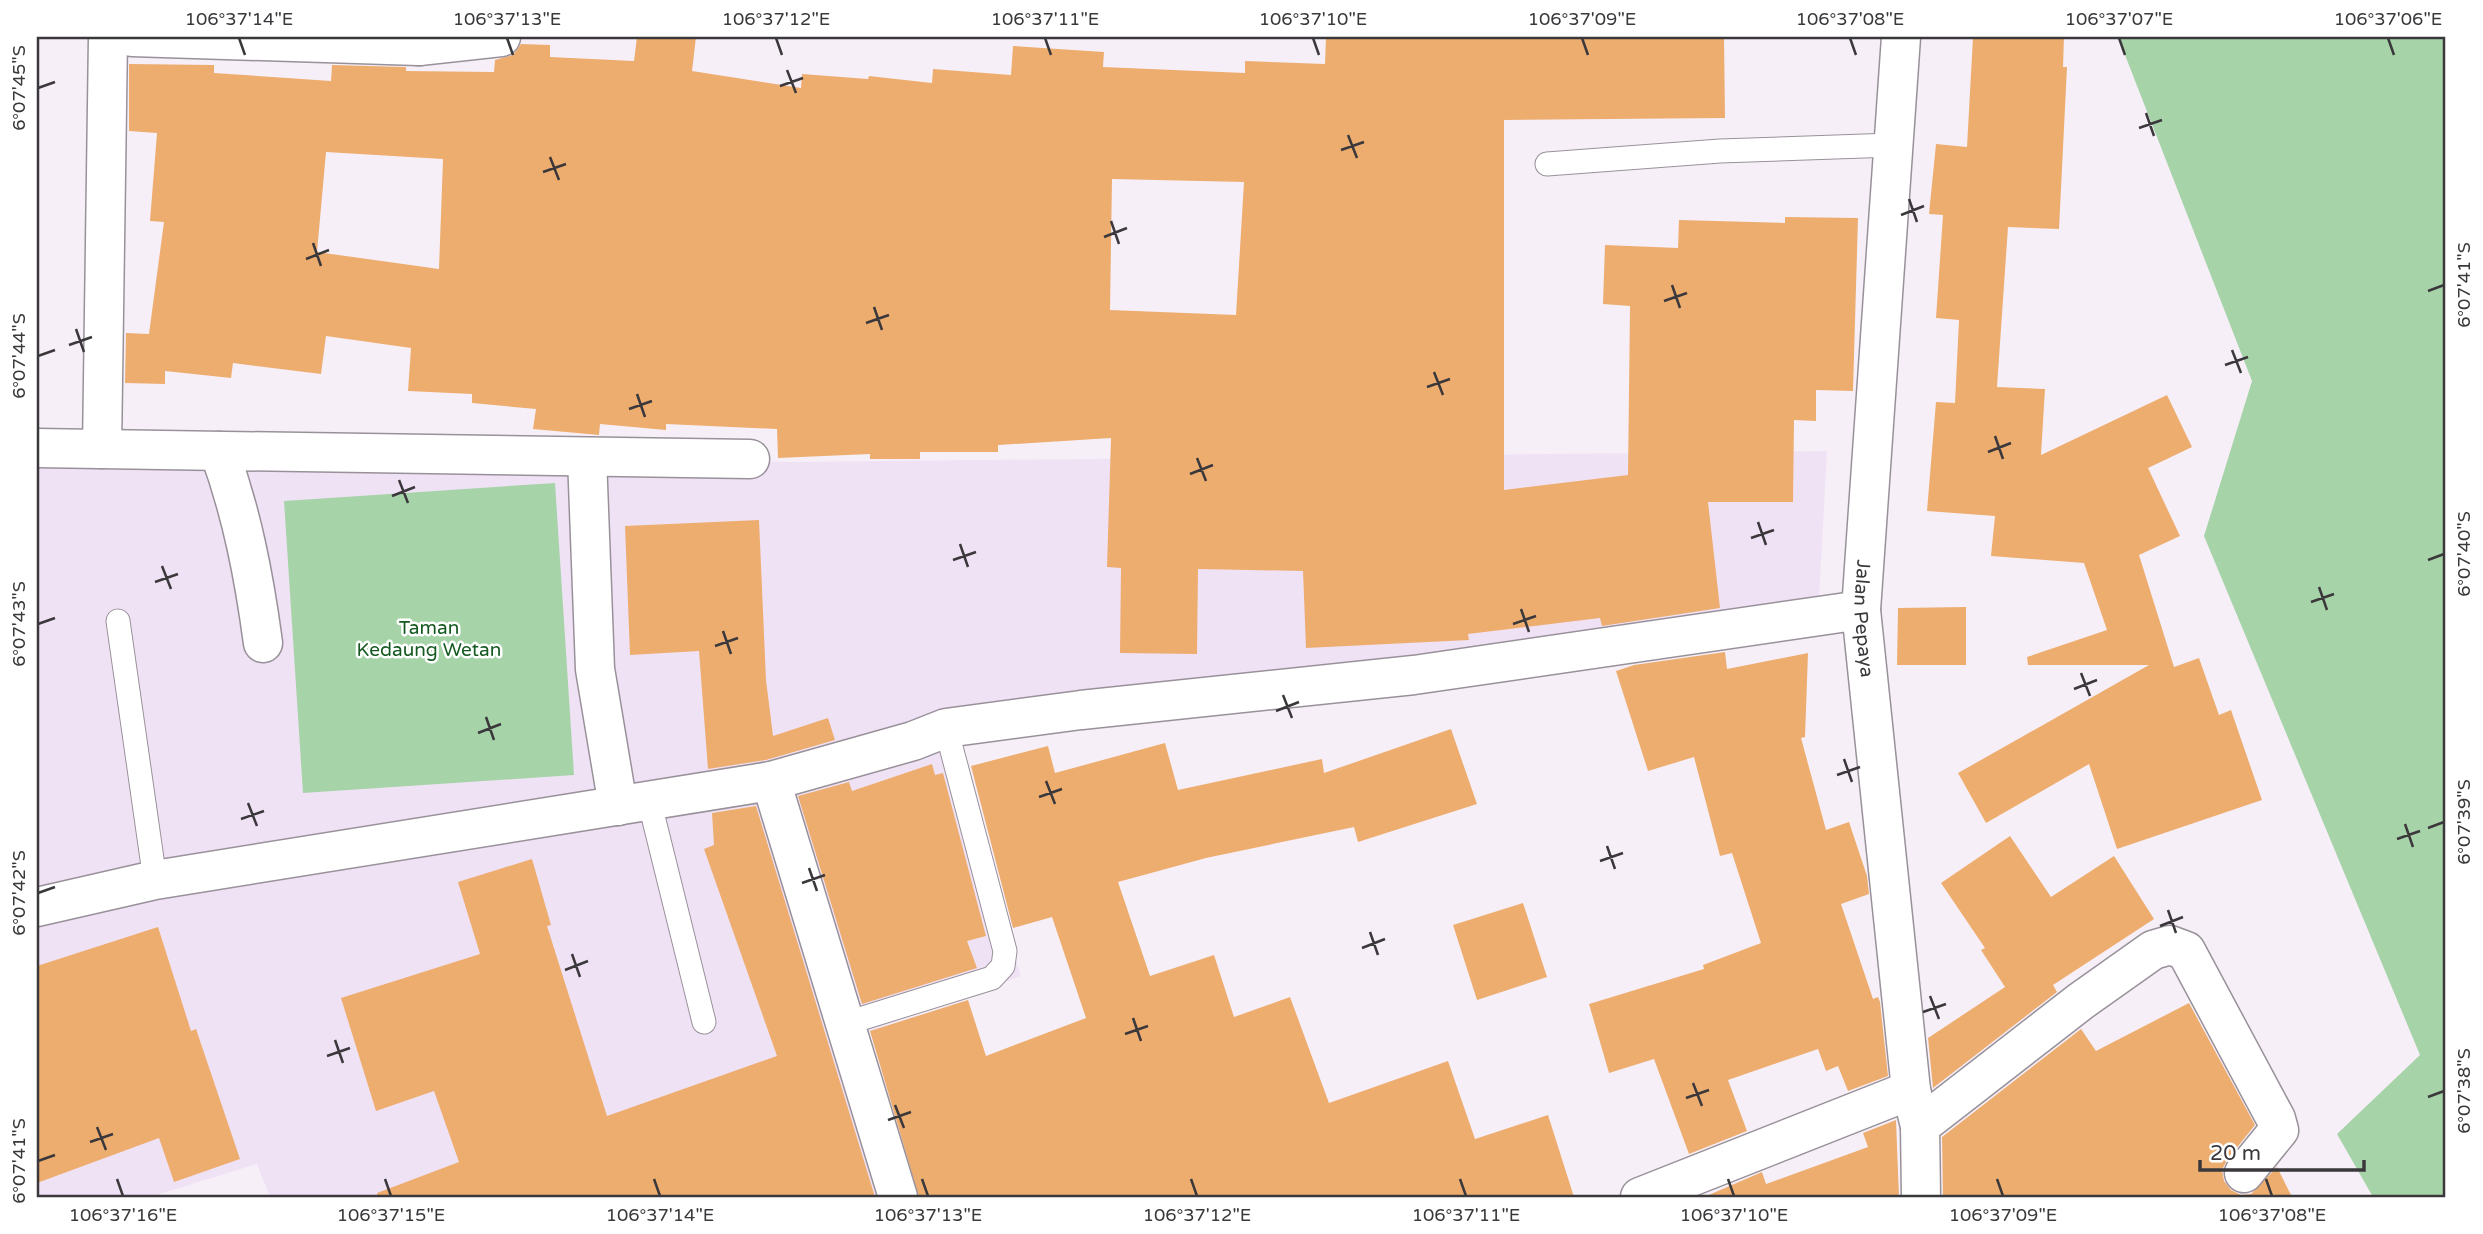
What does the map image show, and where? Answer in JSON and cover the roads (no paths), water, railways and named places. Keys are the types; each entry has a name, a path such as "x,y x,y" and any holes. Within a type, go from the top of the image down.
{"street":[{"path":"102,449 108,37"},
{"path":"132,37 419,41 501,37"},
{"name":"Jalan Pepaya","path":"1901,37 1861,610 1911,1090 1920,1126 1921,1197"},
{"path":"37,448 750,459"},
{"path":"219,451 236,497 252,559 263,643"},
{"path":"587,457 595,669 634,803"},
{"path":"37,907 155,880 771,781 913,741 946,728 1081,710 1414,675 1861,610"},
{"path":"771,781 898,1197"},
{"path":"1920,1126 2081,1001 2153,950 2170,945 2186,951 2276,1119 2279,1130 2244,1173"},
{"path":"1640,1197 1911,1090"}],"lane":[{"path":"1547,164 1720,152 1893,145"},
{"path":"117,621 155,880"},
{"path":"847,1023 992,978 1003,966 1005,951 946,728"},
{"path":"634,803 704,1022"}],"park label":[{"name":"Taman Kedaung Wetan","path":"429,638"}]}
